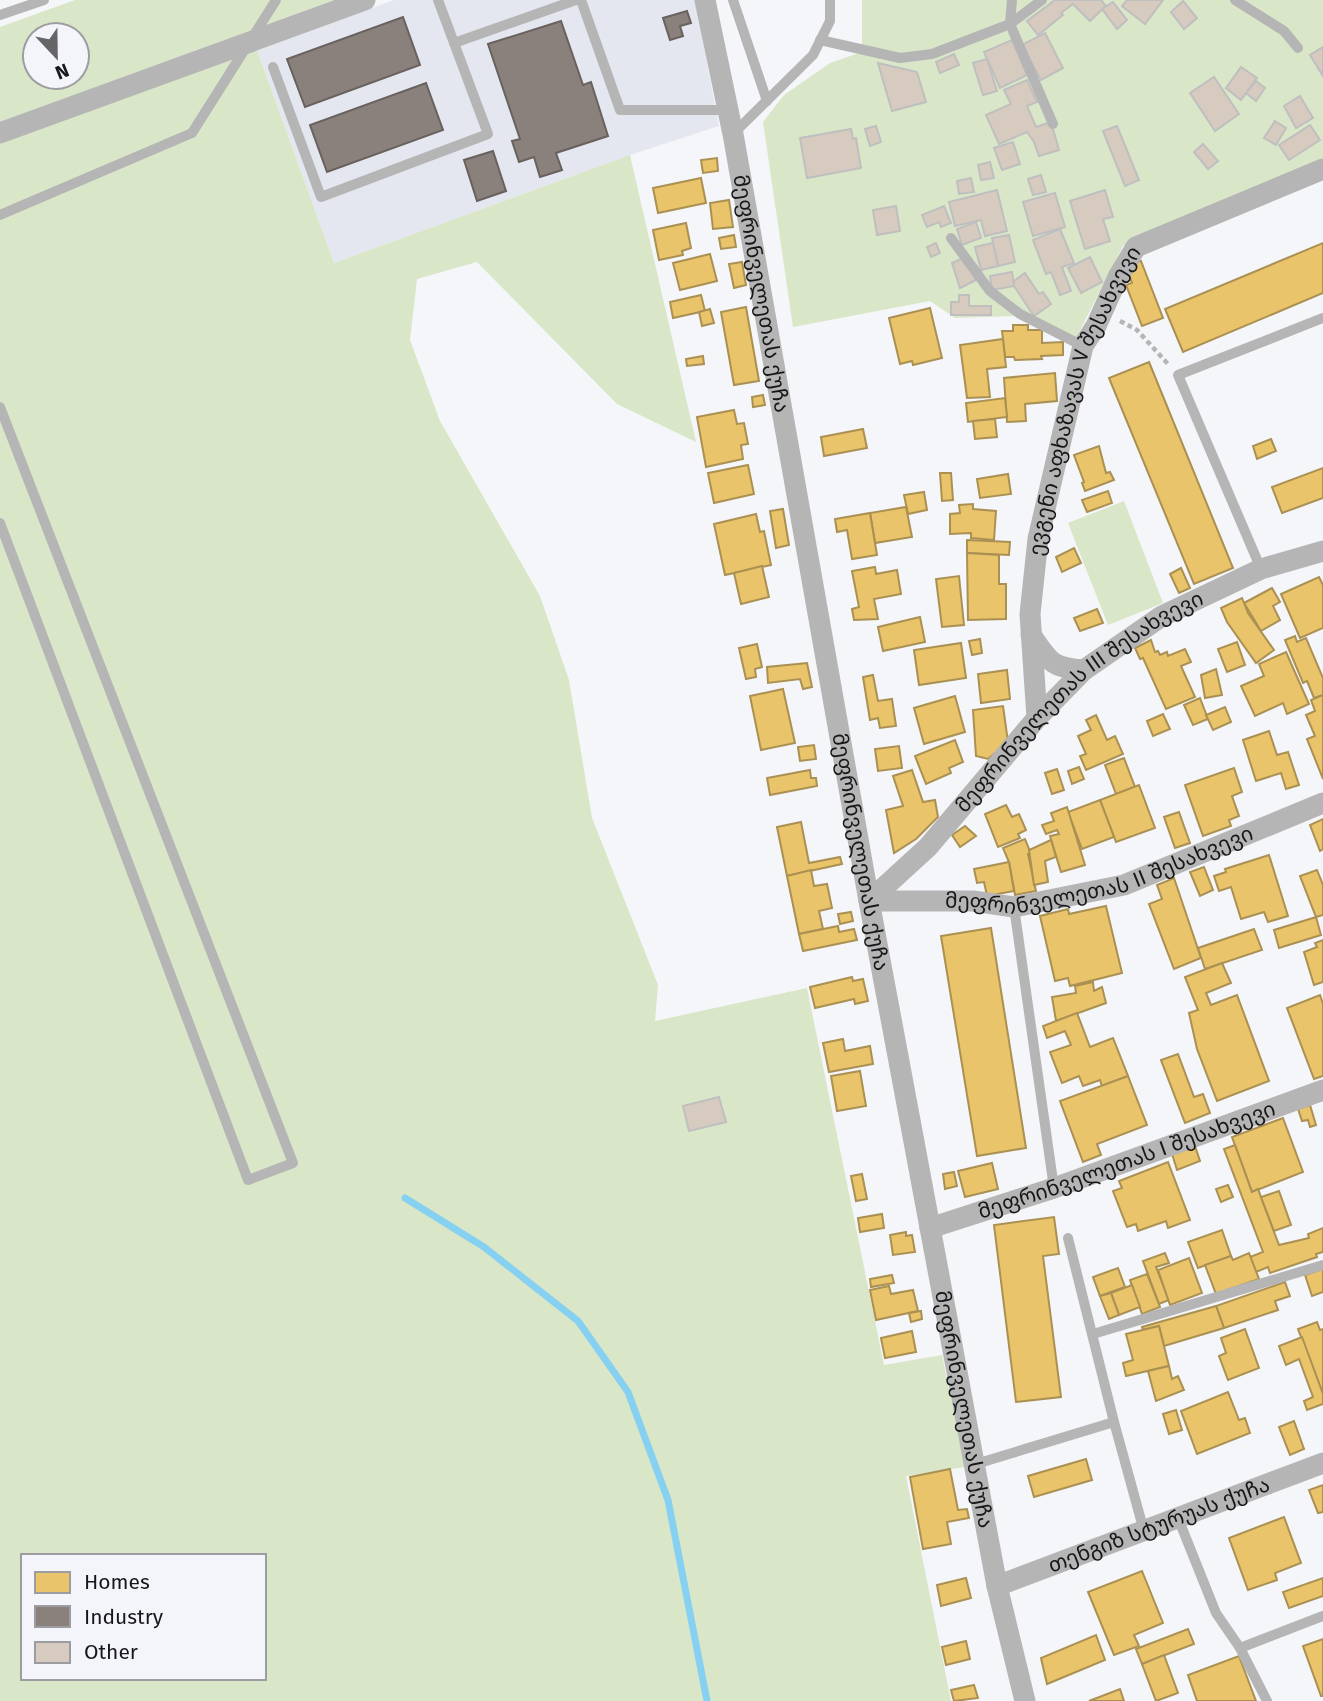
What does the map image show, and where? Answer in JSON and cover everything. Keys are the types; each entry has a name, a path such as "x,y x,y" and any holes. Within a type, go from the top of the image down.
{"street":[{"path":"0,133 365,0"},
{"name":"მეფრინველეთას ქუჩა","path":"705,0 733,134 869,901 997,1586 1025,1701"},
{"name":"ევგენი აფხაზავას V შესახვევი","path":"1037,718 1030,614 1038,539 1083,346 1103,312 1118,277 1136,247 1323,169"},
{"name":"მეფრინველეთას III შესახვევი","path":"869,901 928,847 1037,718 1084,670 1163,616 1261,569 1323,551"},
{"path":"1031,635 1046,657 1061,669 1084,670"},
{"name":"მეფრინველეთას II შესახვევი","path":"869,901 974,901 1014,907 1124,885 1323,803"},
{"name":"მეფრინველეთას I შესახვევი","path":"930,1228 1054,1188 1323,1090"},
{"name":"თენგიზ სტურუას ქუჩა","path":"997,1586 1323,1463"}],"lane":[{"path":"0,15 44,0"},
{"path":"0,215 192,133 276,0"},
{"path":"273,67 321,197 488,134 438,0"},
{"path":"454,44 579,0 620,110 728,110"},
{"path":"733,0 766,101"},
{"path":"733,134 813,55 830,21 830,0"},
{"path":"1012,0 1010,24 1053,124"},
{"path":"820,40 900,58 932,54 1010,24 1042,0"},
{"path":"1235,0 1284,31 1298,48"},
{"path":"951,238 990,291 1020,314 1083,346"},
{"path":"1261,569 1178,375 1323,318"},
{"path":"0,407 293,1163 248,1180 0,523"},
{"path":"1014,907 1054,1188"},
{"path":"1068,1238 1144,1531"},
{"path":"1093,1334 1323,1265"},
{"path":"976,1464 1114,1422"},
{"path":"1178,1518 1216,1613 1240,1648 1267,1701"},
{"path":"1240,1648 1323,1616"}],"path":[{"path":"1103,312 1137,330 1178,375"}],"shaded area":[{"path":"394,0 695,0 719,126 630,155 334,263 257,50"}],"green space":[{"path":"75,0 334,0 91,89 91,21 21,21 21,91 85,91 0,122 0,27"},
{"path":"862,0 1323,0 1323,158 1123,246 1072,346 1016,316 955,318 930,301 793,327 763,122 784,95 830,63 862,52"},
{"path":"257,50 334,263 630,155 696,442 617,404 477,262 417,279 410,340 440,421 540,596 569,680 592,818 658,985 655,1021 807,988 884,1365 942,1355 965,1467 906,1476 951,1701 0,1701 0,143"},
{"path":"1124,501 1163,603 1108,625 1068,523"}],"building: Homes":[{"path":"717,158 718,171 703,173 701,160"},
{"path":"701,178 706,203 658,213 653,188"},
{"path":"729,200 733,227 713,229 710,203"},
{"path":"686,223 691,248 682,251 683,255 659,260 653,230"},
{"path":"734,235 736,247 721,249 719,238"},
{"path":"1323,243 1323,293 1183,352 1165,309"},
{"path":"710,254 717,281 680,290 673,263"},
{"path":"1141,261 1163,318 1142,326 1126,285 1132,283 1127,270 1134,263"},
{"path":"742,262 746,285 734,288 729,264"},
{"path":"701,295 705,311 673,318 670,302"},
{"path":"746,307 759,381 734,385 721,312"},
{"path":"930,308 942,358 913,365 912,361 900,364 889,318"},
{"path":"710,309 714,323 702,326 699,312"},
{"path":"1013,325 1028,325 1028,330 1042,330 1042,343 1063,342 1063,355 1015,360 1014,357 1005,357 1002,331 1013,331"},
{"path":"1003,339 1006,367 987,369 990,397 967,398 960,345"},
{"path":"703,356 704,364 687,366 686,359"},
{"path":"1149,362 1233,568 1194,584 1109,378"},
{"path":"1055,373 1057,401 1025,404 1026,421 1007,422 1004,378"},
{"path":"763,395 765,405 753,407 752,397"},
{"path":"1005,398 1007,417 968,422 966,403"},
{"path":"734,410 737,424 744,423 748,444 741,445 743,459 706,467 697,417"},
{"path":"995,419 997,437 975,439 973,421"},
{"path":"863,429 867,448 824,456 821,437"},
{"path":"1271,439 1276,451 1257,459 1253,446"},
{"path":"1099,446 1106,473 1110,472 1114,480 1085,491 1074,455"},
{"path":"748,465 754,494 714,503 708,473"},
{"path":"1323,468 1323,498 1282,513 1272,487"},
{"path":"940,473 951,473 953,500 942,501"},
{"path":"1008,474 1011,494 980,498 977,479"},
{"path":"1108,491 1112,503 1087,512 1082,500"},
{"path":"924,492 927,510 908,514 904,495"},
{"path":"973,504 973,509 996,511 994,540 971,538 971,533 950,534 950,514 960,513 959,505"},
{"path":"906,507 912,537 875,543 870,513"},
{"path":"783,509 789,545 776,548 770,511"},
{"path":"870,513 877,555 852,559 847,530 837,532 835,519"},
{"path":"756,514 760,532 764,531 771,565 725,575 714,524"},
{"path":"967,540 1010,542 1009,555 967,553"},
{"path":"1074,548 1081,563 1062,572 1056,557"},
{"path":"967,553 999,555 999,584 1006,584 1006,619 968,620"},
{"path":"762,566 769,597 741,604 734,573"},
{"path":"875,567 876,574 897,570 901,594 874,599 878,619 854,620 852,609 859,607 852,571"},
{"path":"1181,568 1190,588 1179,593 1170,574"},
{"path":"959,576 964,625 942,627 936,579"},
{"path":"1319,577 1323,585 1323,628 1300,638 1281,594"},
{"path":"1272,588 1280,602 1273,606 1280,620 1261,631 1244,603"},
{"path":"1242,598 1248,613 1274,650 1256,663 1227,622 1221,608"},
{"path":"1097,609 1103,623 1080,631 1074,618"},
{"path":"920,617 925,642 883,651 878,627"},
{"path":"1295,636 1297,642 1306,638 1323,678 1323,695 1314,698 1307,681 1303,683 1285,640"},
{"path":"980,639 982,653 972,655 969,641"},
{"path":"1151,640 1155,652 1158,651 1160,655 1167,652 1168,656 1185,649 1191,662 1181,666 1195,697 1166,709 1143,658 1140,659 1135,648"},
{"path":"1237,642 1245,665 1227,672 1218,649"},
{"path":"961,643 966,678 919,685 914,650"},
{"path":"757,644 762,667 755,669 756,677 746,679 739,648"},
{"path":"1286,652 1309,704 1287,714 1283,703 1255,716 1241,686 1264,676 1259,664"},
{"path":"807,663 812,687 803,689 800,679 768,683 767,667"},
{"path":"1216,669 1222,695 1205,698 1201,675"},
{"path":"1007,670 1010,699 981,703 978,674"},
{"path":"873,675 878,701 892,699 896,726 880,728 878,718 870,720 863,677"},
{"path":"783,689 795,743 761,750 750,696"},
{"path":"1323,695 1323,779 1307,739 1315,736 1306,715 1315,711 1311,700"},
{"path":"955,696 965,732 924,744 914,708"},
{"path":"1200,698 1208,719 1193,725 1184,705"},
{"path":"1003,706 1008,742 988,759 976,756 973,710"},
{"path":"1225,707 1231,722 1213,730 1206,715"},
{"path":"1163,714 1170,729 1153,736 1147,721"},
{"path":"1096,715 1107,740 1115,736 1123,754 1086,770 1080,756 1086,754 1078,736 1091,730 1086,720"},
{"path":"1269,731 1277,755 1288,752 1299,785 1286,789 1281,773 1256,781 1243,740"},
{"path":"955,740 963,762 949,768 951,773 926,784 915,756"},
{"path":"814,745 816,759 800,761 798,747"},
{"path":"899,746 902,768 878,771 875,749"},
{"path":"1124,758 1135,787 1116,794 1105,765"},
{"path":"1079,767 1084,779 1072,784 1068,771"},
{"path":"1234,768 1242,792 1232,796 1239,816 1229,820 1231,826 1203,836 1185,785"},
{"path":"1057,769 1064,790 1052,794 1045,773"},
{"path":"810,770 811,778 816,778 817,786 770,795 767,778"},
{"path":"912,770 923,802 935,800 938,817 916,839 894,853 886,810 903,806 893,776"},
{"path":"1139,785 1155,828 1116,842 1100,800"},
{"path":"1100,800 1114,837 1082,849 1068,812"},
{"path":"1006,805 1012,817 1019,814 1026,830 1018,834 1020,838 998,847 985,814"},
{"path":"1067,807 1085,865 1061,872 1050,836 1059,834 1057,830 1046,834 1042,825 1054,821 1051,813"},
{"path":"1179,812 1190,843 1175,848 1164,817"},
{"path":"1323,819 1323,849 1320,851 1310,825"},
{"path":"801,822 809,863 840,857 842,864 787,876 777,827"},
{"path":"965,826 976,836 960,847 952,835"},
{"path":"1025,839 1031,854 1028,854 1036,891 1015,895 1009,862 1003,848"},
{"path":"1051,840 1056,857 1045,861 1048,882 1034,885 1029,850"},
{"path":"1269,855 1288,916 1268,922 1264,912 1241,919 1231,887 1219,891 1214,876 1226,872 1225,869"},
{"path":"1009,862 1014,891 987,896 984,882 977,883 974,869"},
{"path":"1204,867 1213,890 1200,896 1190,872"},
{"path":"811,870 814,886 827,884 832,908 819,911 823,929 799,934 787,876"},
{"path":"1317,870 1323,885 1323,915 1316,917 1300,876"},
{"path":"1174,878 1201,958 1174,969 1149,904 1162,899 1157,885"},
{"path":"1106,906 1122,973 1070,986 1068,978 1055,981 1040,916 1068,909 1069,914"},
{"path":"851,912 853,921 840,924 838,914"},
{"path":"1316,917 1321,935 1279,948 1274,930"},
{"path":"838,926 839,932 854,929 857,940 803,951 799,934"},
{"path":"991,928 1026,1148 977,1156 941,936"},
{"path":"1254,929 1262,950 1205,969 1198,948"},
{"path":"1323,940 1323,982 1314,985 1304,952 1317,947 1315,943"},
{"path":"1222,963 1231,983 1206,993 1211,1005 1237,995 1269,1081 1217,1101 1197,1049 1189,1013 1198,1010 1185,977"},
{"path":"852,977 853,981 863,979 868,1001 855,1004 854,999 815,1008 810,987"},
{"path":"1093,982 1094,991 1102,987 1106,1003 1056,1021 1052,997 1076,993 1075,986"},
{"path":"1320,995 1323,1004 1323,1076 1314,1079 1287,1008"},
{"path":"1077,1013 1090,1047 1113,1038 1128,1076 1102,1086 1100,1080 1083,1086 1079,1076 1062,1083 1050,1052 1071,1045 1065,1031 1047,1038 1043,1026"},
{"path":"843,1039 845,1051 870,1046 873,1064 829,1072 823,1043"},
{"path":"1178,1054 1194,1097 1203,1094 1210,1113 1185,1123 1161,1060"},
{"path":"860,1071 866,1106 837,1111 831,1076"},
{"path":"1128,1076 1147,1125 1097,1144 1101,1155 1083,1162 1060,1101"},
{"path":"1310,1105 1316,1125 1310,1127 1308,1120 1302,1121 1298,1109"},
{"path":"1283,1118 1303,1172 1252,1192 1232,1137"},
{"path":"1235,1145 1252,1192 1258,1189 1279,1245 1309,1238 1308,1234 1323,1228 1323,1252 1316,1254 1317,1257 1270,1273 1268,1267 1256,1272 1250,1257 1263,1252 1224,1149"},
{"path":"1195,1146 1200,1161 1177,1170 1172,1154"},
{"path":"1168,1162 1190,1220 1168,1228 1166,1221 1138,1231 1136,1224 1127,1227 1113,1191 1122,1188 1119,1181"},
{"path":"992,1163 998,1189 965,1197 958,1171"},
{"path":"954,1172 957,1186 945,1189 943,1174"},
{"path":"862,1174 867,1199 856,1201 851,1176"},
{"path":"1228,1185 1233,1197 1221,1202 1216,1189"},
{"path":"1279,1191 1291,1225 1274,1231 1261,1197"},
{"path":"882,1214 884,1228 860,1232 858,1218"},
{"path":"1054,1217 1059,1254 1043,1256 1061,1397 1016,1402 994,1225"},
{"path":"1222,1230 1231,1256 1198,1268 1188,1242"},
{"path":"906,1232 906,1236 912,1235 915,1252 893,1255 890,1235"},
{"path":"1165,1253 1169,1263 1156,1267 1169,1300 1159,1304 1143,1261"},
{"path":"1249,1253 1259,1279 1216,1294 1205,1265 1231,1256 1233,1260"},
{"path":"1189,1258 1202,1293 1170,1305 1158,1270"},
{"path":"1118,1268 1125,1287 1100,1296 1093,1277"},
{"path":"1323,1269 1323,1292 1312,1296 1305,1275"},
{"path":"1147,1274 1160,1307 1142,1314 1130,1280"},
{"path":"892,1275 894,1283 871,1287 870,1279"},
{"path":"1285,1282 1290,1296 1275,1301 1278,1310 1224,1328 1216,1306"},
{"path":"1132,1285 1140,1307 1119,1315 1111,1293"},
{"path":"889,1286 891,1294 913,1290 918,1311 876,1320 870,1290"},
{"path":"1111,1293 1119,1315 1109,1319 1100,1296"},
{"path":"1216,1306 1224,1328 1164,1346 1159,1326 1143,1330 1142,1327"},
{"path":"921,1311 922,1319 911,1322 909,1313"},
{"path":"1317,1322 1320,1330 1323,1329 1323,1394 1298,1329"},
{"path":"1159,1326 1169,1366 1126,1376 1123,1363 1133,1360 1126,1334"},
{"path":"1245,1329 1259,1368 1228,1380 1219,1356 1226,1353 1221,1338"},
{"path":"912,1331 916,1352 885,1358 881,1338"},
{"path":"1302,1337 1323,1394 1323,1404 1307,1410 1304,1401 1313,1397 1299,1359 1286,1365 1279,1346"},
{"path":"1169,1366 1172,1379 1178,1376 1184,1390 1156,1401 1148,1371"},
{"path":"1228,1392 1239,1420 1245,1418 1250,1433 1197,1454 1181,1411"},
{"path":"1176,1410 1182,1430 1169,1434 1163,1414"},
{"path":"1294,1421 1304,1449 1290,1455 1279,1427"},
{"path":"1086,1459 1092,1480 1034,1497 1028,1476"},
{"path":"950,1469 958,1510 967,1509 969,1518 947,1522 951,1544 923,1549 910,1477"},
{"path":"1323,1485 1323,1512 1318,1513 1309,1490"},
{"path":"1284,1517 1301,1563 1275,1573 1277,1580 1248,1590 1229,1538"},
{"path":"1142,1571 1163,1623 1134,1635 1139,1646 1114,1655 1088,1592"},
{"path":"966,1578 971,1598 941,1606 937,1585"},
{"path":"1323,1578 1323,1596 1289,1608 1283,1592"},
{"path":"1188,1629 1194,1644 1142,1664 1136,1649"},
{"path":"1096,1635 1105,1660 1047,1684 1041,1658"},
{"path":"1323,1639 1323,1696 1321,1696 1303,1646"},
{"path":"966,1641 970,1659 946,1665 942,1647"},
{"path":"1164,1655 1178,1693 1156,1701 1142,1664"},
{"path":"1239,1656 1256,1701 1197,1701 1188,1675"},
{"path":"974,1685 978,1698 954,1701 951,1690"},
{"path":"1120,1689 1124,1701 1089,1701"}],"building: Industry":[{"path":"687,11 691,23 680,26 683,36 670,40 663,18"},
{"path":"403,17 420,65 305,107 287,59"},
{"path":"561,21 583,85 591,82 608,136 556,153 562,170 540,177 534,157 519,162 512,141 520,139 488,44"},
{"path":"426,83 443,130 327,172 310,125"},
{"path":"493,151 506,191 477,201 464,160"}],"building: Other":[{"path":"1055,0 1101,0 1106,6 1090,21 1073,4 1038,35 1027,21"},
{"path":"1127,0 1163,0 1145,24 1122,6"},
{"path":"1183,1 1197,18 1184,29 1171,12"},
{"path":"1113,2 1127,20 1117,29 1102,9"},
{"path":"1045,33 1063,68 1041,80 1022,45"},
{"path":"1012,40 1027,75 1000,88 984,52"},
{"path":"1323,47 1323,76 1310,55"},
{"path":"954,54 959,65 940,73 936,62"},
{"path":"987,59 997,91 983,95 973,63"},
{"path":"878,63 917,72 926,102 892,111"},
{"path":"1241,67 1257,78 1241,100 1226,88"},
{"path":"1214,77 1239,114 1215,131 1190,93"},
{"path":"1027,80 1037,102 1027,106 1036,127 1051,122 1059,150 1039,156 1027,132 999,144 986,115 1011,104 1004,90"},
{"path":"1256,81 1265,88 1256,101 1246,93"},
{"path":"1300,96 1313,118 1296,128 1284,106"},
{"path":"1275,121 1286,128 1276,145 1264,138"},
{"path":"1310,125 1320,140 1289,160 1279,145"},
{"path":"876,126 881,142 870,146 865,129"},
{"path":"1117,126 1139,180 1125,186 1103,131"},
{"path":"851,129 853,139 856,138 861,168 807,178 800,138"},
{"path":"1013,142 1020,164 1002,170 994,148"},
{"path":"1203,144 1218,161 1208,169 1194,152"},
{"path":"990,162 994,178 981,180 978,165"},
{"path":"1041,175 1046,192 1033,195 1028,179"},
{"path":"971,178 974,192 959,194 957,181"},
{"path":"997,190 1007,231 985,236 981,220 955,226 949,202"},
{"path":"1105,190 1113,217 1103,219 1110,241 1085,249 1070,201"},
{"path":"1055,193 1065,227 1033,236 1023,202"},
{"path":"896,206 900,231 877,235 873,210"},
{"path":"944,206 951,223 941,227 939,222 927,227 922,215"},
{"path":"976,222 981,238 962,245 957,229"},
{"path":"1060,229 1074,263 1062,267 1071,291 1060,295 1051,272 1046,274 1033,240"},
{"path":"1009,235 1015,262 998,266 992,238"},
{"path":"936,243 940,253 931,257 927,247"},
{"path":"993,243 998,266 981,270 975,247"},
{"path":"965,257 976,280 960,288 952,263"},
{"path":"1090,257 1102,282 1081,293 1068,268"},
{"path":"1012,272 1014,286 992,290 990,276"},
{"path":"1025,273 1039,294 1043,292 1051,304 1034,316 1014,286 1014,281"},
{"path":"959,295 969,295 969,306 991,306 991,315 951,315 951,302 959,302"},
{"path":"719,1097 726,1122 689,1131 683,1106"}],"waterway":[{"path":"405,1198 484,1247 578,1321 628,1392 668,1500 707,1701"}]}
